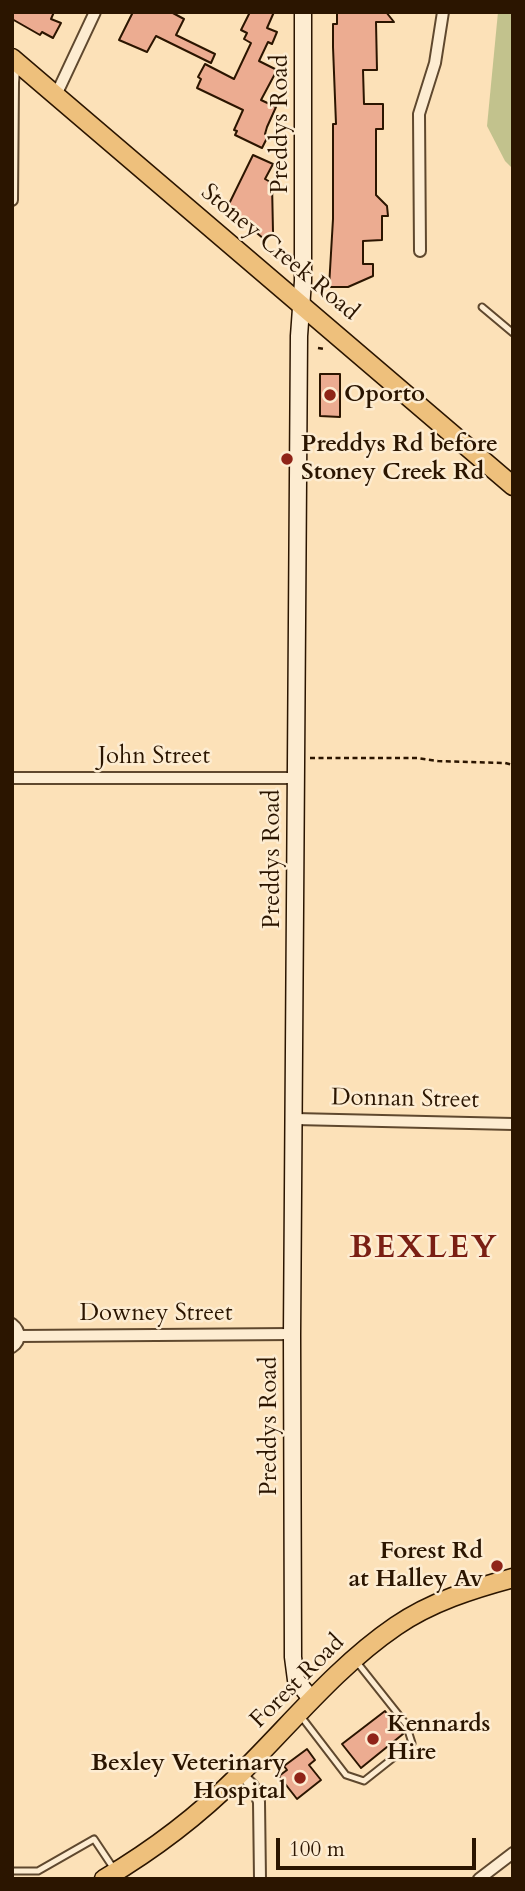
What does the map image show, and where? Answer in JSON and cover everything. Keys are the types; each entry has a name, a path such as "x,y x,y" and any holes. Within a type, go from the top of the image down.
{"main road":[{"name":"Preddys Road","path":"303,12 303,281 292,1334 293,1665 296,1680 312,1700"},
{"name":"Stoney Creek Road","path":"14,59 513,486"},
{"name":"Forest Road","path":"110,1875 185,1824 241,1774 354,1659 397,1625 433,1605 469,1590 513,1578"}],"street":[{"path":"56,95 94,12"},
{"path":"420,251 419,114 435,63 443,12"},
{"path":"12,200 14,59"},
{"name":"John Street","path":"12,778 296,778"},
{"name":"Donnan Street","path":"295,1119 513,1124"},
{"path":"12,1324 18,1329 19,1336 18,1343 12,1347"},
{"name":"Downey Street","path":"19,1336 292,1334"},
{"path":"241,1774 253,1786 259,1802 260,1879"},
{"path":"479,1879 513,1853"}],"lane":[{"path":"482,307 513,333"},
{"path":"299,1714 346,1775 364,1781 412,1743 406,1724 354,1659"},
{"path":"12,1871 38,1871 94,1839 110,1875"}],"path":[{"path":"318,348 324,349"},
{"path":"315,758 417,758 513,765"}],"green space":[{"path":"498,12 513,12 513,169 505,161 487,126"}],"building":[{"path":"12,12 54,12 51,19 61,23 53,38 42,32 40,35 12,19"},
{"path":"133,12 171,12 184,19 176,35 215,54 211,63 156,36 147,52 119,40"},
{"path":"250,12 274,12 267,28 277,32 272,44 268,42 259,61 277,70 261,100 276,107 262,148 235,135 237,131 234,130 243,110 197,88 201,79 198,77 205,64 234,79 251,43 244,39 247,33 241,30"},
{"path":"337,12 386,12 394,22 376,22 377,70 363,70 364,104 383,104 383,129 376,129 376,195 387,206 388,216 382,216 382,240 363,241 363,264 373,264 373,276 348,287 329,287 333,219 333,124 336,124 333,24 337,24"},
{"path":"253,155 273,164 265,179 272,183 273,232 264,239 227,208"},
{"name":"Oporto","path":"320,374 340,374 340,417 320,416"},
{"name":"Kennards Hire","path":"385,1711 403,1734 361,1768 342,1744"},
{"name":"Bexley Veterinary Hospital","path":"307,1749 315,1760 309,1765 321,1780 297,1799 279,1776 287,1770 284,1766"}],"place":[{"name":"Oporto","path":"330,395"},
{"name":"Preddys Rd before Stoney Creek Rd","path":"287,459"},
{"name":"Forest Rd at Halley Av","path":"497,1566"},
{"name":"Kennards Hire","path":"373,1739"},
{"name":"Bexley Veterinary Hospital","path":"300,1778"}],"district":[{"name":"BEXLEY","path":"424,1250"}]}
